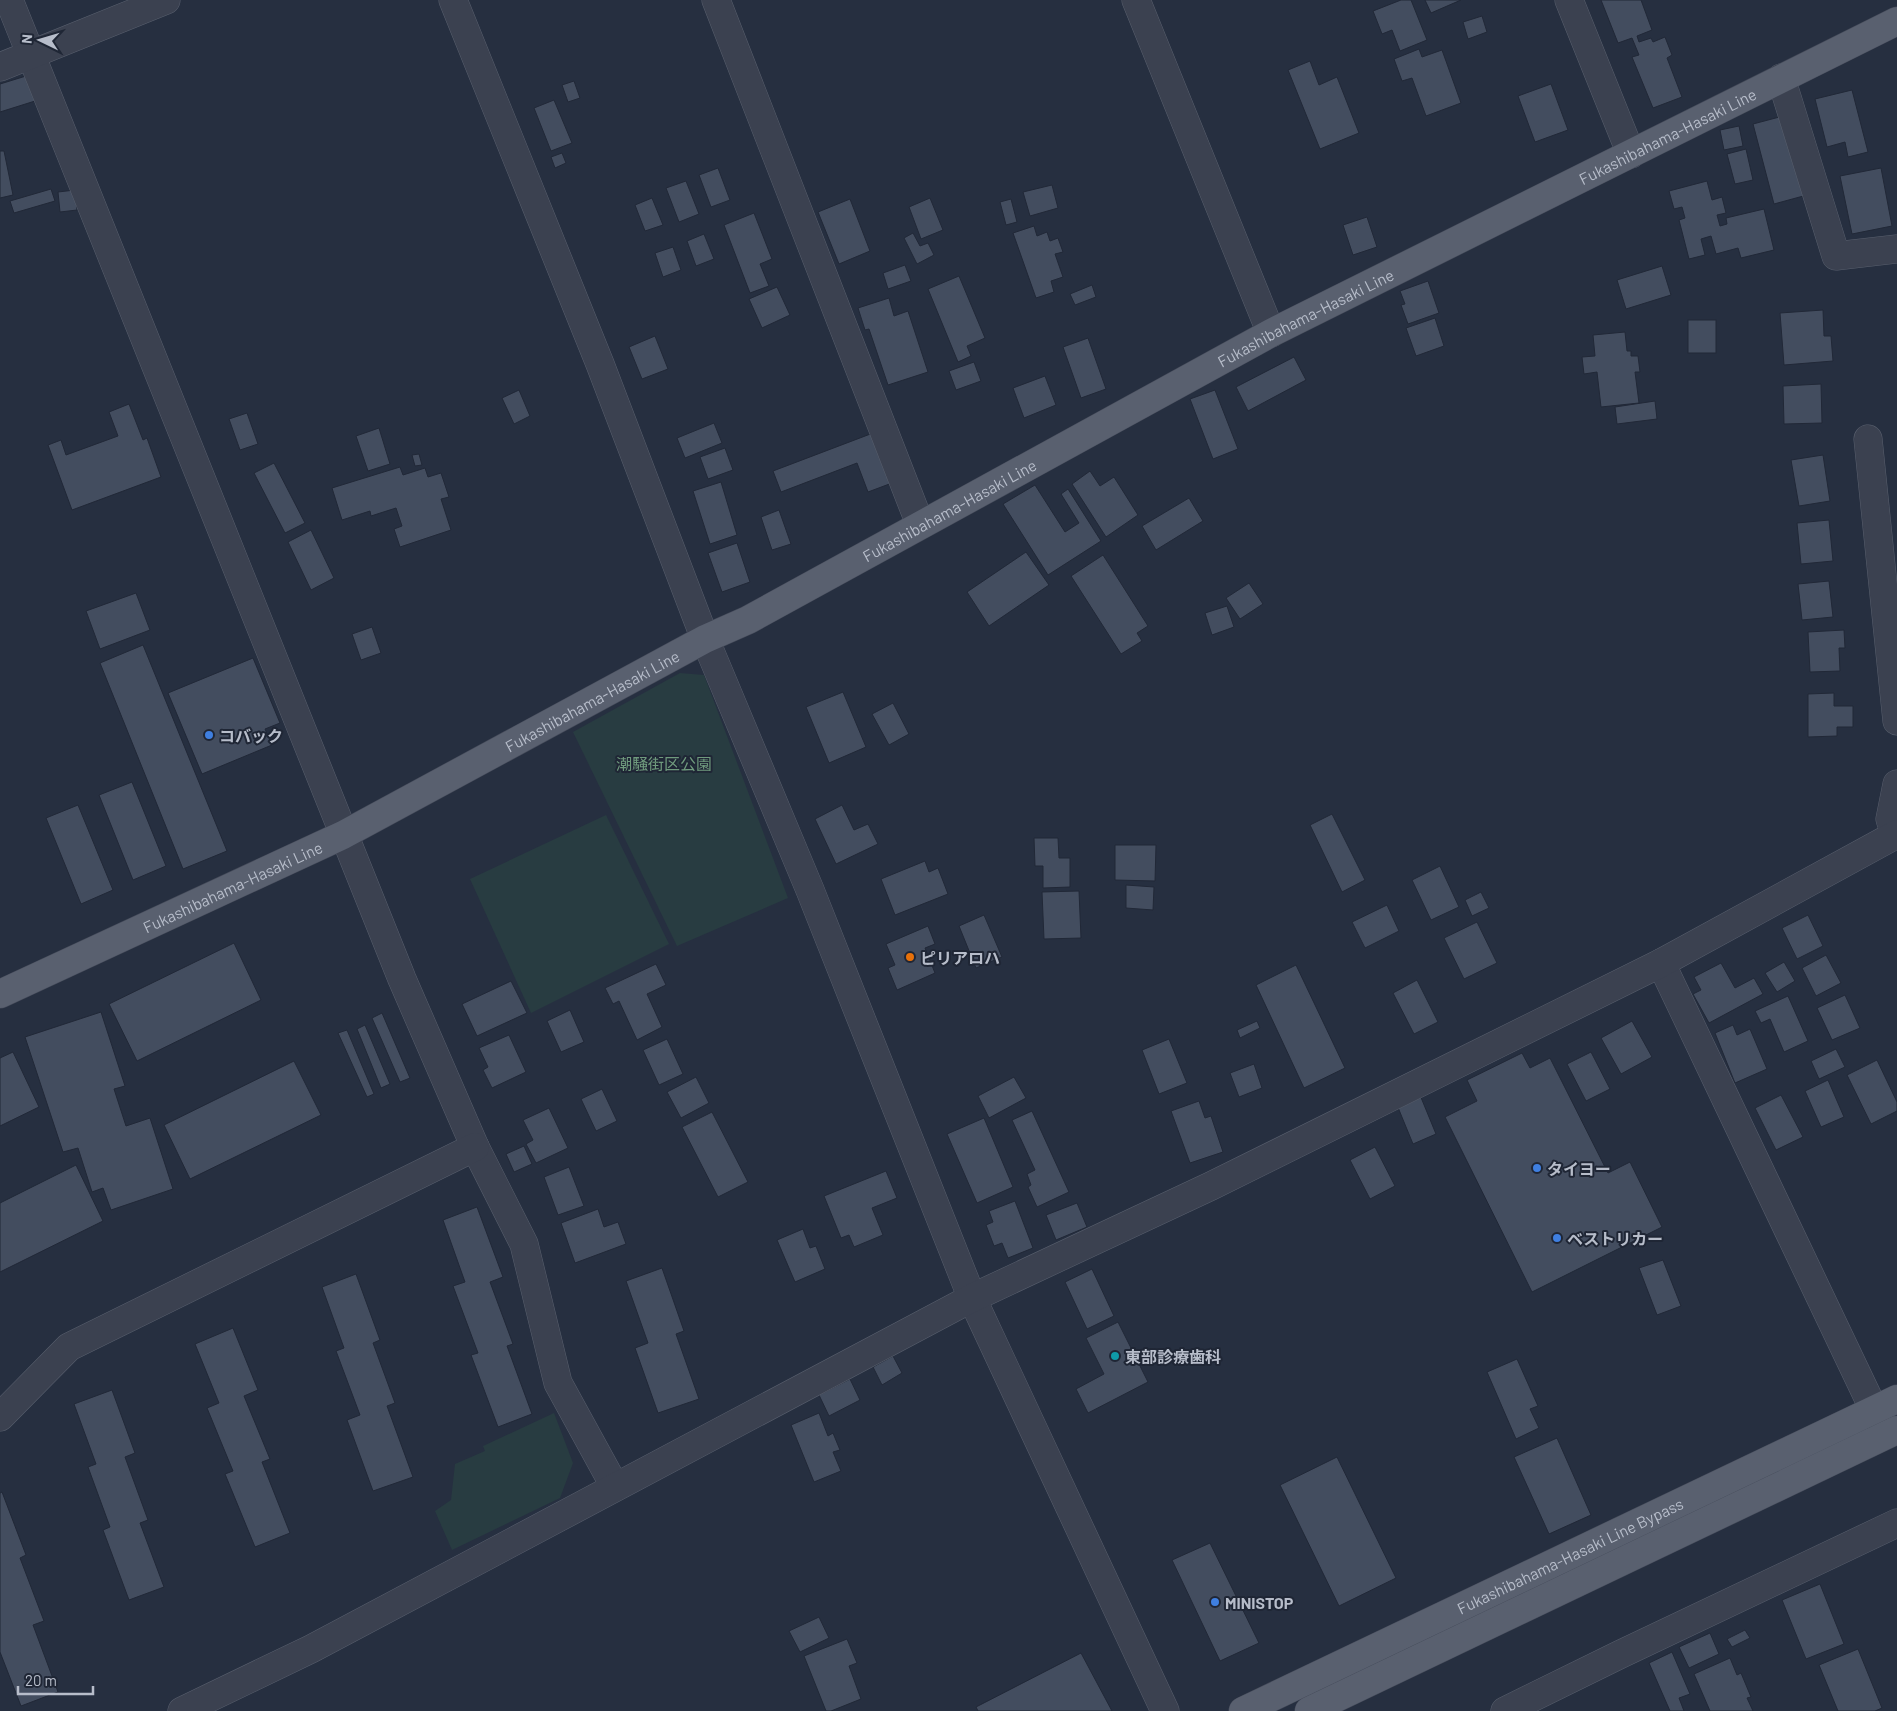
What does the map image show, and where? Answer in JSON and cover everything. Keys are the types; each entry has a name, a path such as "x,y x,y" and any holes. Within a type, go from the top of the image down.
{"main road":[{"name":"Fukashibahama-Hasaki Line","path":"0,994 343,835 705,639 748,620 1271,333 1897,21"},
{"name":"Fukashibahama-Hasaki Line Bypass","path":"1243,1711 1886,1404"},
{"name":"Fukashibahama-Hasaki Line Bypass","path":"1309,1711 1892,1433"}],"street":[{"path":"9,0 402,979 475,1147 524,1244 558,1383 615,1487"},
{"path":"0,67 166,0"},
{"path":"453,0 600,364 705,639 810,890 972,1298 1165,1711"},
{"path":"716,0 920,524"},
{"path":"1136,0 1271,333"},
{"path":"1569,0 1631,154"},
{"path":"1782,78 1836,256 1897,249"},
{"path":"1868,439 1897,721"},
{"path":"182,1711 311,1649 972,1298 1211,1186 1661,963 1896,834 1890,819 1897,784"},
{"path":"1661,963 1886,1404 1892,1433"},
{"path":"0,1417 69,1347 475,1147"},
{"path":"1505,1711 1897,1523"}],"green space":[{"name":"潮騒街区公園","path":"680,673 704,675 788,898 677,946 573,732"},
{"path":"606,815 669,944 531,1013 470,879"},
{"path":"554,1413 573,1463 560,1498 452,1550 435,1511 451,1500 455,1464 485,1451 483,1446"}],"building":[{"path":"1401,0 1411,0 1427,40 1400,51 1392,30 1382,34 1373,11"},
{"path":"1425,0 1461,0 1431,13"},
{"path":"1601,0 1641,0 1652,30 1637,36 1639,42 1651,38 1653,42 1665,37 1672,55 1667,58 1682,97 1653,108 1632,57 1639,55 1632,38 1618,43"},
{"path":"1482,16 1487,32 1468,39 1463,22"},
{"path":"1419,49 1422,57 1442,50 1461,103 1426,116 1412,78 1402,81 1394,59"},
{"path":"1310,61 1319,85 1337,77 1359,133 1320,149 1288,70"},
{"path":"26,76 35,101 0,112 0,84"},
{"path":"574,81 580,98 568,102 562,85"},
{"path":"1551,84 1568,130 1535,142 1518,96"},
{"path":"1852,90 1868,152 1848,157 1845,142 1827,147 1815,99"},
{"path":"554,100 572,143 551,151 534,108"},
{"path":"1787,115 1807,195 1774,204 1753,124"},
{"path":"1739,126 1743,146 1724,150 1720,130"},
{"path":"1746,149 1753,180 1735,184 1727,154"},
{"path":"0,151 4,151 13,195 0,198"},
{"path":"562,153 566,163 555,168 551,157"},
{"path":"718,168 730,200 711,207 699,175"},
{"path":"1881,168 1892,226 1852,234 1840,176"},
{"path":"686,181 699,214 679,222 666,188"},
{"path":"1707,181 1712,200 1722,197 1726,213 1717,215 1720,226 1727,224 1726,218 1764,209 1774,250 1741,258 1738,248 1716,254 1711,236 1701,239 1705,255 1689,259 1679,220 1685,218 1682,207 1674,209 1669,191"},
{"path":"1052,185 1058,208 1030,216 1023,192"},
{"path":"51,189 55,201 14,213 10,201"},
{"path":"75,190 77,210 60,212 58,192"},
{"path":"652,198 663,225 645,231 635,205"},
{"path":"930,198 943,230 921,239 909,207"},
{"path":"850,199 870,251 839,264 818,212"},
{"path":"1011,199 1017,222 1006,225 1000,202"},
{"path":"754,213 772,259 760,264 769,286 750,293 724,225"},
{"path":"1367,217 1377,247 1353,255 1343,225"},
{"path":"1034,226 1037,236 1047,232 1050,241 1058,238 1063,252 1055,254 1063,277 1051,281 1054,292 1036,298 1013,233"},
{"path":"913,233 920,246 928,243 934,255 917,264 904,238"},
{"path":"704,234 714,259 696,266 687,241"},
{"path":"673,247 681,270 663,277 655,253"},
{"path":"905,265 911,281 888,289 883,273"},
{"path":"1662,266 1671,295 1626,309 1617,280"},
{"path":"959,276 985,338 967,346 971,356 958,362 928,289"},
{"path":"1428,281 1439,313 1408,324 1401,305 1405,304 1400,291"},
{"path":"1092,285 1096,297 1075,305 1070,294"},
{"path":"777,287 790,315 762,328 749,299"},
{"path":"889,298 894,316 908,311 928,372 888,385 869,329 865,330 858,308"},
{"path":"1823,310 1824,336 1831,336 1833,361 1784,365 1780,313"},
{"path":"1435,318 1444,346 1416,356 1406,328"},
{"path":"1688,320 1716,320 1716,353 1688,353"},
{"path":"1625,332 1627,351 1631,351 1631,356 1638,356 1640,372 1635,372 1639,403 1601,407 1597,372 1584,374 1582,357 1595,356 1593,335"},
{"path":"655,336 668,369 642,379 629,347"},
{"path":"1088,338 1106,389 1081,398 1063,347"},
{"path":"1294,357 1306,380 1248,411 1236,387"},
{"path":"974,362 981,381 956,390 949,371"},
{"path":"1045,376 1056,405 1024,418 1013,388"},
{"path":"1821,384 1822,423 1784,424 1783,386"},
{"path":"519,390 530,416 514,424 502,398"},
{"path":"1215,390 1238,449 1213,459 1190,399"},
{"path":"1655,401 1657,419 1617,424 1615,407"},
{"path":"129,404 143,440 147,438 161,477 72,510 48,445 61,440 66,455 118,436 109,412"},
{"path":"247,413 258,444 240,450 229,419"},
{"path":"714,423 722,443 685,458 677,438"},
{"path":"379,428 390,464 368,471 356,436"},
{"path":"873,433 892,483 868,492 857,463 781,492 773,471"},
{"path":"725,448 733,470 708,479 700,457"},
{"path":"419,454 422,465 415,466 412,455"},
{"path":"1823,455 1830,501 1799,506 1791,460"},
{"path":"274,463 305,523 285,533 254,473"},
{"path":"400,467 403,475 425,468 428,477 441,473 449,497 441,499 451,530 400,547 394,529 402,526 396,508 371,516 370,511 342,520 332,488"},
{"path":"1090,471 1100,486 1114,477 1138,515 1106,537 1072,484"},
{"path":"721,482 737,535 710,544 693,491"},
{"path":"1035,485 1065,532 1079,523 1061,494 1068,489 1101,541 1048,575 1003,504"},
{"path":"1189,498 1203,521 1156,550 1142,526"},
{"path":"779,510 791,544 772,550 761,517"},
{"path":"1829,520 1833,561 1801,564 1797,523"},
{"path":"311,530 334,578 311,590 288,542"},
{"path":"737,543 750,582 722,592 708,553"},
{"path":"1026,552 1049,585 989,626 967,592"},
{"path":"1103,555 1148,626 1137,633 1142,641 1121,654 1071,576"},
{"path":"1829,581 1833,617 1802,620 1798,584"},
{"path":"1249,583 1263,604 1240,619 1226,598"},
{"path":"136,593 150,630 100,649 86,611"},
{"path":"1227,606 1234,627 1212,635 1205,613"},
{"path":"372,627 381,653 361,660 352,634"},
{"path":"1844,630 1845,648 1839,648 1840,671 1810,672 1808,632"},
{"path":"143,645 227,851 183,869 100,663"},
{"path":"253,658 280,723 265,729 272,745 202,774 168,693"},
{"path":"843,692 866,747 829,763 806,707"},
{"path":"1834,693 1834,706 1853,706 1853,727 1837,727 1837,736 1808,737 1808,694"},
{"path":"893,703 909,734 889,745 872,714"},
{"path":"132,782 166,866 133,880 99,795"},
{"path":"78,805 113,890 81,904 46,818"},
{"path":"842,805 854,830 868,824 878,844 836,864 815,819"},
{"path":"1332,814 1365,880 1342,892 1310,825"},
{"path":"1034,838 1058,838 1059,858 1070,858 1070,887 1043,888 1043,866 1035,866"},
{"path":"1115,845 1156,845 1155,881 1115,880"},
{"path":"925,861 929,872 938,868 948,894 895,915 881,879"},
{"path":"1440,866 1459,907 1431,920 1412,880"},
{"path":"1126,885 1154,887 1153,910 1126,908"},
{"path":"1079,891 1081,938 1044,939 1042,892"},
{"path":"1481,892 1489,908 1472,916 1465,900"},
{"path":"1387,905 1399,931 1365,948 1352,922"},
{"path":"984,915 1002,957 976,968 959,926"},
{"path":"1808,915 1823,946 1797,959 1782,928"},
{"path":"1477,922 1497,963 1464,979 1444,938"},
{"name":"ピリアロハ","path":"928,926 935,944 925,948 935,973 897,990 888,968 895,965 886,944"},
{"path":"234,943 261,1000 137,1061 109,1004"},
{"path":"1826,955 1841,983 1816,996 1802,968"},
{"path":"1784,962 1795,981 1777,992 1765,973"},
{"path":"1721,963 1735,988 1754,978 1763,994 1709,1023 1693,994 1701,990 1694,977"},
{"path":"656,964 666,985 647,994 662,1027 637,1040 619,1001 613,1004 605,988"},
{"path":"1296,965 1345,1068 1304,1088 1256,985"},
{"path":"1417,980 1438,1022 1414,1034 1393,993"},
{"path":"511,981 527,1013 477,1036 462,1004"},
{"path":"1845,995 1860,1028 1832,1040 1817,1008"},
{"path":"1788,996 1808,1041 1784,1052 1770,1019 1761,1023 1755,1011"},
{"path":"570,1010 584,1042 561,1052 547,1021"},
{"path":"101,1012 125,1086 114,1089 126,1126 150,1118 173,1189 111,1210 103,1188 92,1192 78,1148 63,1152 25,1037"},
{"path":"382,1013 410,1078 400,1082 372,1018"},
{"path":"1257,1021 1260,1028 1240,1038 1237,1030"},
{"path":"1632,1021 1652,1057 1621,1074 1601,1038"},
{"path":"365,1025 390,1084 381,1088 357,1029"},
{"path":"1733,1025 1737,1035 1750,1029 1767,1069 1735,1083 1715,1033"},
{"path":"347,1030 374,1094 367,1097 338,1033"},
{"path":"509,1035 526,1072 492,1088 483,1070 488,1067 479,1048"},
{"path":"667,1039 683,1074 659,1085 643,1050"},
{"path":"1169,1039 1187,1083 1159,1094 1142,1050"},
{"path":"1836,1049 1845,1067 1819,1079 1811,1061"},
{"path":"13,1052 39,1107 0,1126 0,1058"},
{"path":"1591,1052 1610,1089 1586,1101 1567,1064"},
{"name":"タイヨー","path":"1522,1053 1530,1068 1550,1058 1608,1173 1630,1162 1662,1227 1532,1292 1445,1117 1477,1101 1467,1080"},
{"path":"1877,1060 1897,1102 1897,1111 1871,1124 1847,1075"},
{"path":"294,1061 321,1115 190,1179 164,1125"},
{"path":"1254,1064 1262,1088 1239,1097 1230,1073"},
{"path":"696,1077 709,1103 681,1118 667,1092"},
{"path":"1014,1077 1026,1098 989,1118 978,1096"},
{"path":"1828,1080 1844,1117 1821,1127 1805,1091"},
{"path":"602,1089 617,1121 596,1131 581,1099"},
{"path":"1420,1095 1436,1134 1413,1144 1397,1105"},
{"path":"1781,1095 1803,1137 1776,1150 1755,1108"},
{"path":"1199,1101 1205,1118 1211,1116 1223,1152 1190,1163 1171,1111"},
{"path":"549,1108 568,1148 536,1163 526,1144 533,1140 523,1120"},
{"path":"1032,1111 1069,1192 1037,1207 1028,1187 1031,1185 1027,1174 1035,1170 1012,1120"},
{"path":"712,1112 748,1182 718,1197 682,1127"},
{"path":"984,1118 1013,1187 977,1203 947,1134"},
{"path":"524,1146 532,1164 514,1172 506,1154"},
{"path":"1375,1147 1395,1186 1370,1199 1350,1160"},
{"path":"76,1165 103,1221 0,1272 0,1203"},
{"path":"569,1167 584,1206 558,1215 544,1177"},
{"path":"886,1171 897,1198 872,1208 883,1235 854,1247 849,1235 841,1238 824,1196"},
{"path":"1015,1201 1033,1248 1008,1258 1002,1243 994,1246 986,1225 993,1222 989,1211"},
{"path":"1077,1203 1087,1227 1056,1240 1046,1215"},
{"path":"477,1207 503,1277 490,1282 513,1344 507,1346 532,1414 498,1427 471,1355 478,1353 453,1286 465,1282 443,1220"},
{"path":"598,1209 604,1227 618,1222 626,1244 575,1263 561,1223"},
{"path":"803,1229 810,1248 816,1246 825,1269 795,1282 777,1240"},
{"path":"1663,1260 1681,1306 1657,1315 1639,1268"},
{"path":"662,1268 684,1331 676,1334 699,1399 658,1413 635,1348 648,1343 626,1281"},
{"path":"1092,1269 1114,1316 1087,1329 1065,1282"},
{"path":"356,1274 380,1340 373,1343 395,1403 387,1406 413,1477 373,1491 347,1420 360,1415 336,1351 344,1348 322,1287"},
{"name":"東部診療歯科","path":"1118,1322 1148,1382 1088,1413 1076,1389 1104,1374 1086,1338"},
{"path":"233,1328 258,1390 244,1396 270,1459 262,1462 290,1533 255,1547 225,1474 233,1471 207,1408 219,1403 195,1344"},
{"path":"893,1356 902,1373 882,1385 873,1367"},
{"path":"1517,1359 1538,1406 1530,1409 1539,1428 1516,1439 1487,1372"},
{"path":"850,1379 860,1400 829,1416 819,1395"},
{"path":"112,1390 135,1453 125,1457 148,1520 140,1523 164,1587 129,1600 103,1530 110,1527 88,1467 96,1464 74,1404"},
{"path":"819,1413 828,1436 833,1433 840,1450 833,1452 841,1471 814,1482 791,1425"},
{"path":"1557,1438 1591,1515 1549,1534 1514,1457"},
{"path":"1337,1457 1396,1578 1339,1606 1280,1485"},
{"path":"2,1492 26,1555 20,1558 44,1621 33,1625 58,1692 21,1706 0,1652 0,1493"},
{"name":"MINISTOP","path":"1210,1543 1259,1643 1220,1661 1172,1560"},
{"path":"1820,1584 1844,1644 1806,1659 1782,1600"},
{"path":"819,1617 829,1638 800,1652 789,1631"},
{"path":"1745,1630 1750,1638 1732,1647 1727,1639"},
{"path":"1710,1633 1719,1654 1689,1668 1679,1647"},
{"path":"847,1639 857,1663 849,1666 861,1699 831,1711 826,1711 804,1656"},
{"path":"1858,1649 1882,1708 1875,1711 1838,1711 1819,1665"},
{"path":"1672,1652 1690,1694 1679,1698 1684,1711 1670,1711 1649,1663"},
{"path":"1081,1653 1112,1711 978,1711 976,1707"},
{"path":"1730,1658 1737,1675 1741,1673 1751,1697 1747,1698 1753,1711 1710,1711 1694,1674"}],"place":[{"name":"コバック","path":"209,735"},
{"name":"ピリアロハ","path":"910,957"},
{"name":"タイヨー","path":"1537,1168"},
{"name":"ベストリカー","path":"1557,1238"},
{"name":"東部診療歯科","path":"1115,1356"},
{"name":"MINISTOP","path":"1215,1602"}]}
